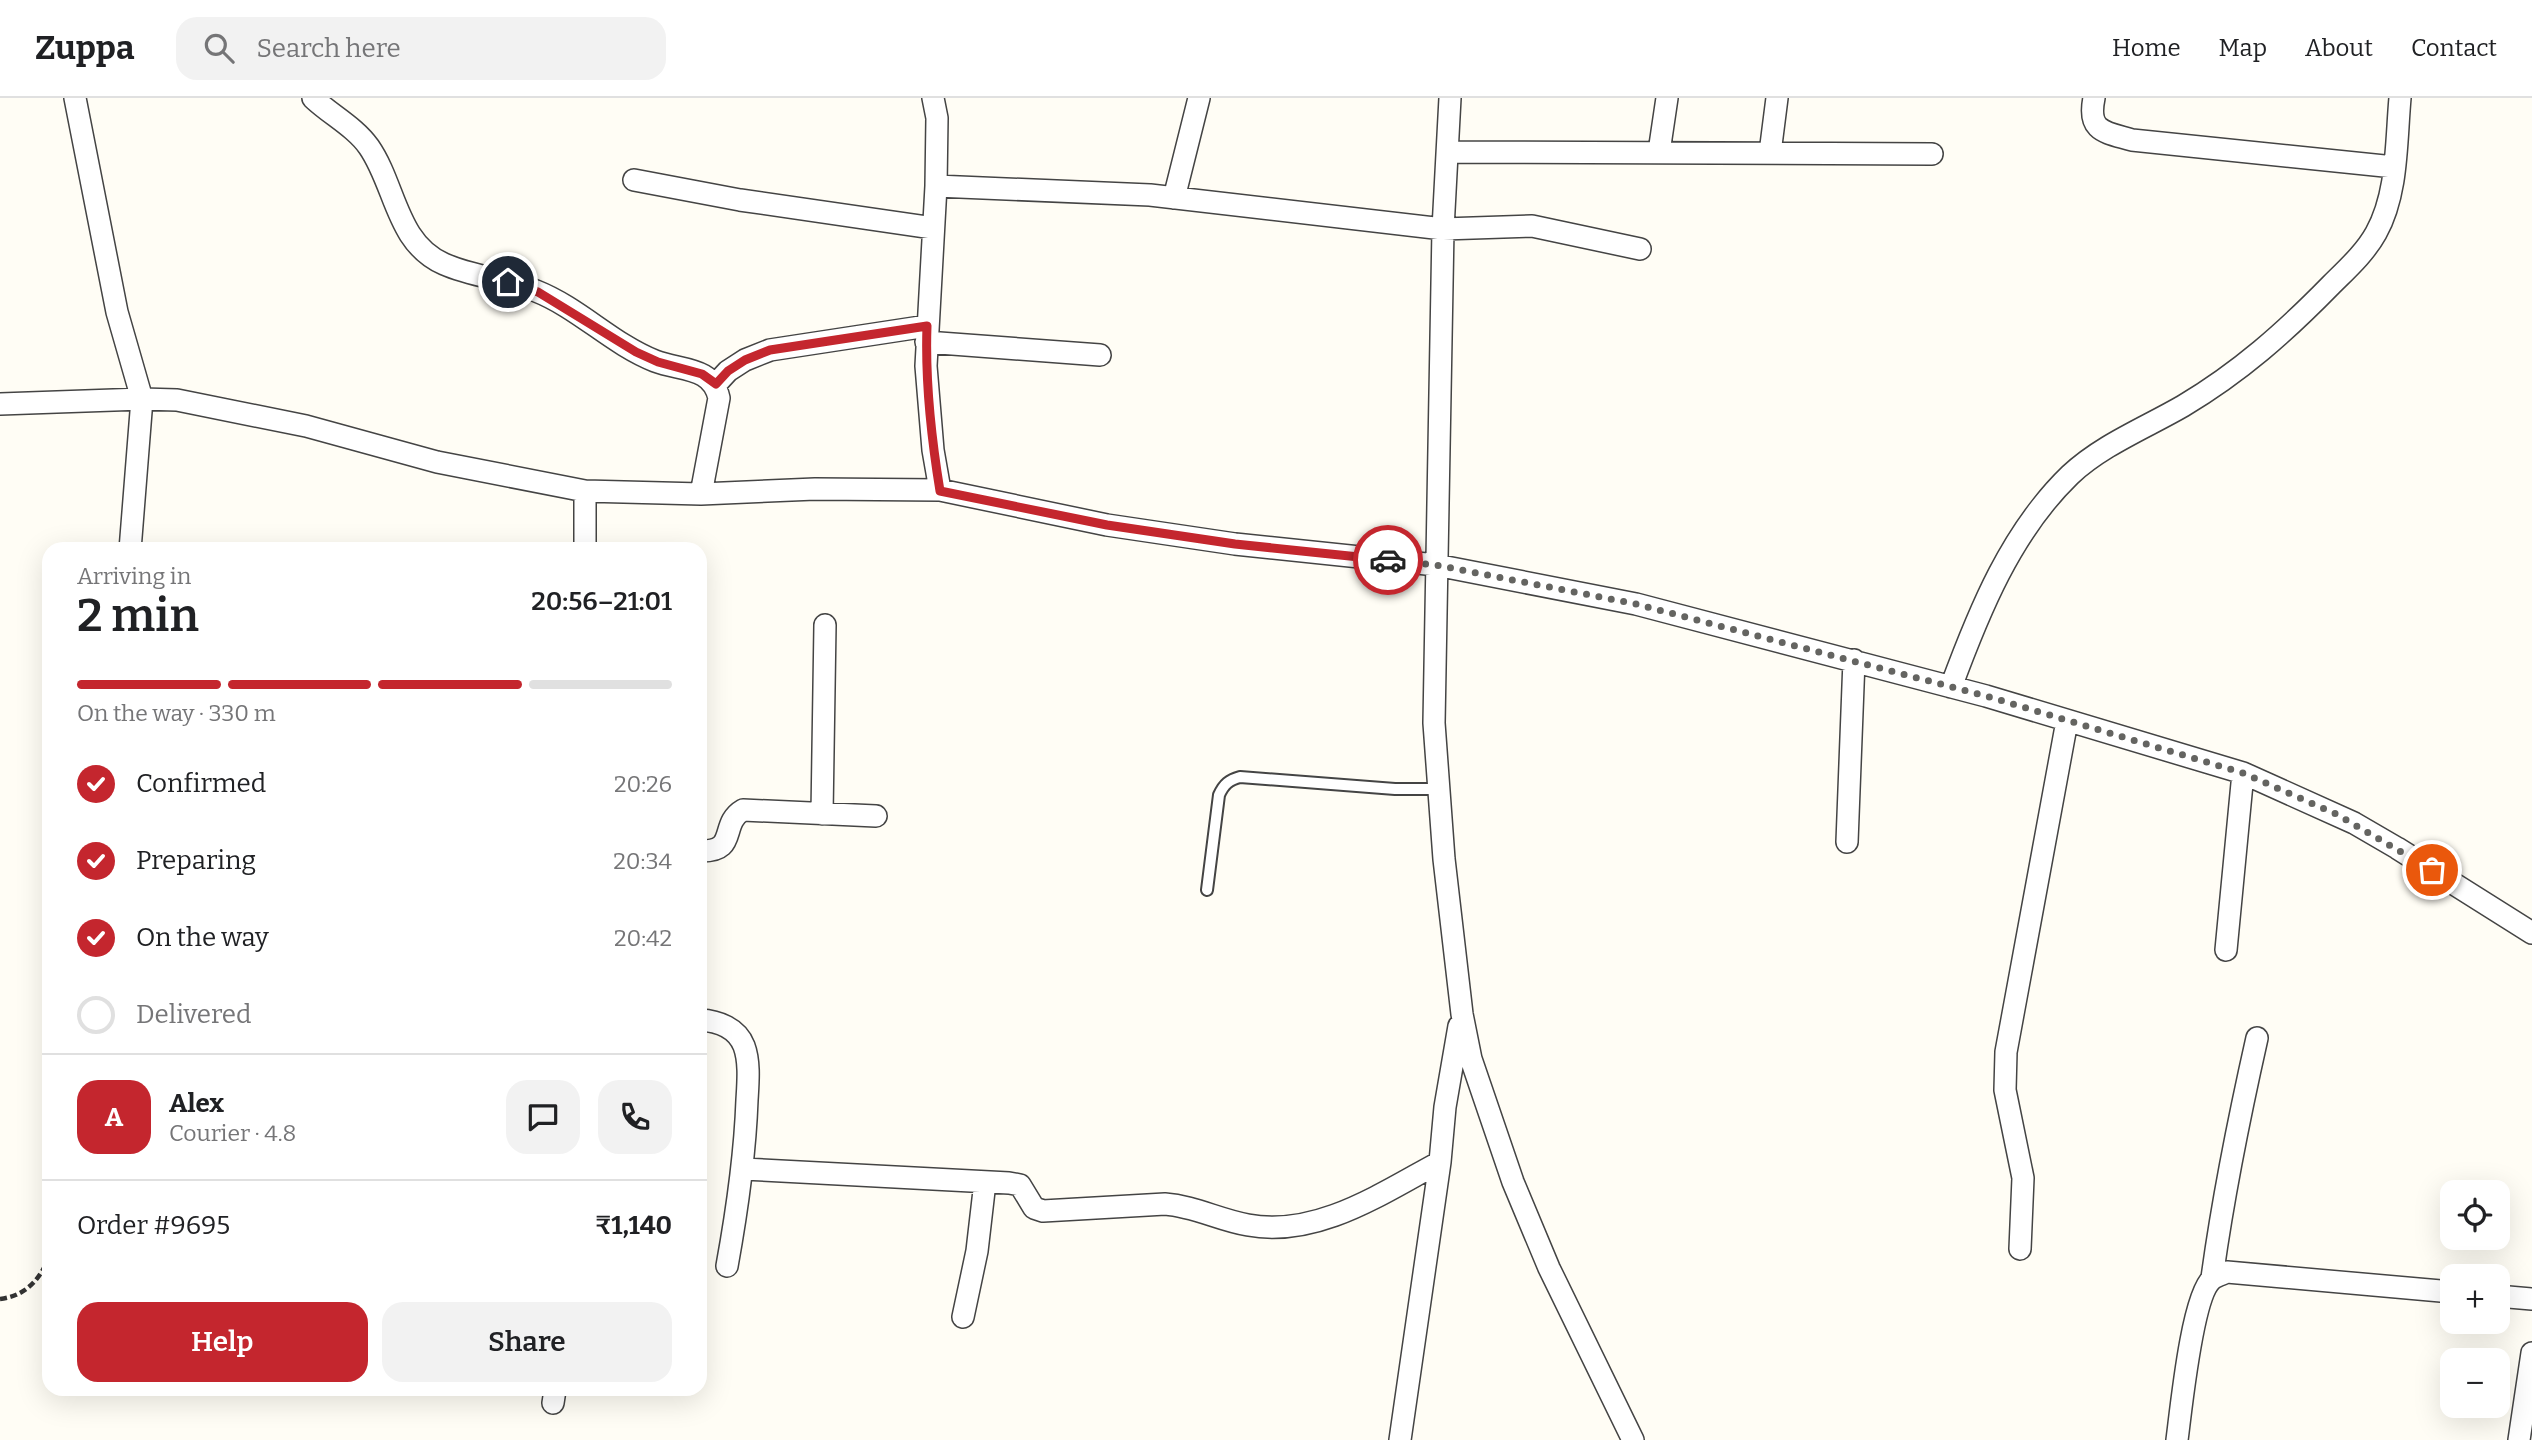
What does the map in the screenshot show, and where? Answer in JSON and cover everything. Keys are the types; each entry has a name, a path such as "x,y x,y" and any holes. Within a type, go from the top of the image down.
{"street":[{"path":"75,98 117,312 142,399 131,542"},
{"path":"313,98 330,114 353,129 368,145 380,165 404,227 429,258 449,267 538,292 636,352 658,362 702,374 716,384 719,398 702,495"},
{"path":"933,98 937,118 936,186 926,334 933,450 940,491"},
{"path":"1174,198 1199,98"},
{"path":"1450,98 1443,229 1434,723 1444,859 1462,1014 1471,1059 1513,1182 1549,1268 1633,1440"},
{"path":"1659,152 1667,98"},
{"path":"1770,153 1777,98"},
{"path":"2094,98 2091,114 2095,126 2132,140 2394,167"},
{"path":"1951,687 1971,631 1993,587 2016,542 2042,505 2097,453 2183,406 2239,370 2280,336 2358,258 2376,234 2387,204 2394,167 2400,98"},
{"path":"1448,152 1933,154"},
{"path":"634,180 740,200 933,228"},
{"path":"936,186 1174,198 1443,229 1532,226 1640,249"},
{"path":"716,384 728,371 745,360 770,350 926,334 1100,355"},
{"path":"0,404 177,400 282,421 437,462 585,491 702,495 815,489 940,491 1120,527 1235,544 1436,565 1636,604 1951,687 2243,773 2318,805 2354,824 2532,933"},
{"path":"585,491 585,542"},
{"path":"822,814 825,625"},
{"path":"1847,842 1854,660"},
{"path":"2020,1250 2023,1178 2005,1090 2006,1052 2067,721"},
{"path":"2226,950 2243,773"},
{"path":"707,851 716,850 724,845 732,821 736,814 743,810 876,816"},
{"path":"1400,1440 1440,1162 1445,1107 1462,1014"},
{"path":"707,1021 719,1023 734,1031 744,1045 747,1063 748,1093 743,1169 727,1266"},
{"path":"2177,1440 2196,1318 2203,1292 2212,1278 2229,1171 2257,1038"},
{"path":"743,1169 1020,1185 1034,1208 1043,1211 1184,1205 1250,1226 1287,1226 1323,1220 1440,1162"},
{"path":"962,1317 978,1251 985,1182"},
{"path":"2212,1278 2227,1272 2440,1291"},
{"path":"2510,1297 2532,1298"},
{"path":"2519,1440 2532,1353"}],"lane":[{"path":"1207,890 1219,795 1231,780 1241,777 1395,789 1439,789"}],"path":[{"path":"0,1299 25,1292 42,1269"}],"way so far":[{"path":"1388,560 1436,565 1636,604 1723,625 1986,696 2148,744 2243,773 2318,805 2432,870"}],"route":[{"path":"508,282 538,292 636,352 658,362 702,374 716,384 728,371 745,360 770,350 927,326 926,366 933,450 940,491 1107,525 1235,544 1388,560"}]}
